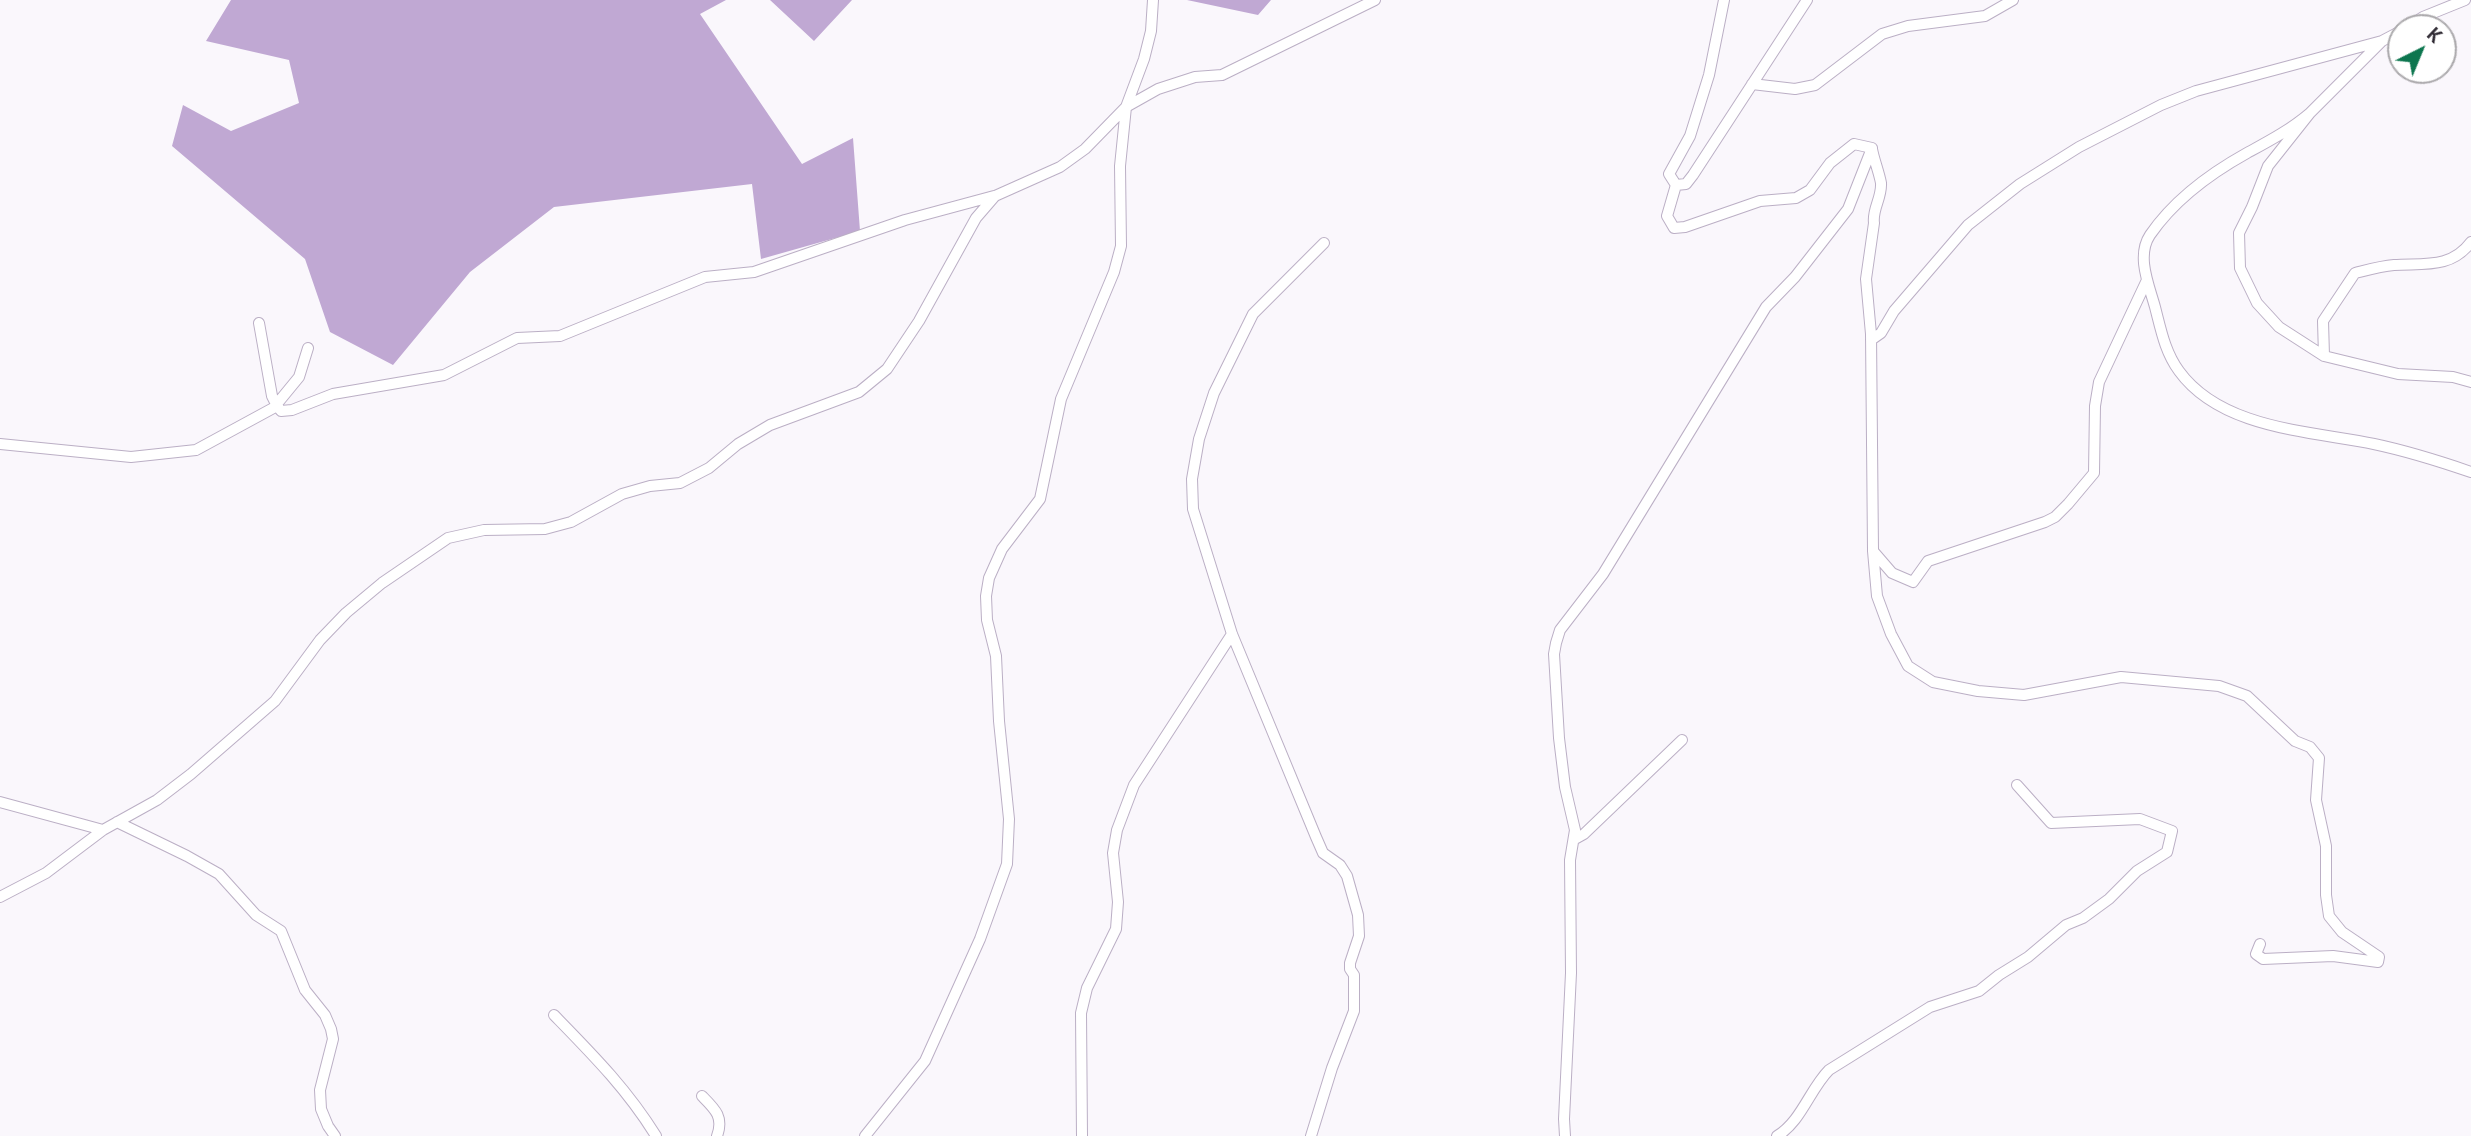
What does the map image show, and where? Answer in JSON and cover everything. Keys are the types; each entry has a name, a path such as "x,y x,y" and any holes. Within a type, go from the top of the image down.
{"street":[{"path":"865,1136 925,1061 985,928 1007,864 1009,820 999,721 996,656 987,620 986,596 989,578 1002,550 1040,499 1061,399 1114,272 1121,246 1120,166 1126,107 1144,59 1151,31 1153,0"},
{"path":"258,323 272,396 281,411 292,410 333,394 444,375 517,338 560,336 705,277 754,272 905,220 995,196 1060,167 1085,149 1126,107 1174,83 1195,77 1222,75 1375,0"},
{"path":"1724,0 1702,99 1690,136 1669,174 1676,185 1667,216 1674,228 1685,227 1760,201 1797,198 1810,190 1830,163 1854,144 1872,148"},
{"path":"1676,185 1686,184 1693,175 1807,0"},
{"path":"1752,85 1795,89 1815,85 1882,34 1908,26 1985,16 2013,0"},
{"path":"2430,14 2465,0"},
{"path":"1871,340 1881,333 1894,311 1968,225 2020,184 2079,147 2161,105 2196,92 2387,38"},
{"path":"2382,41 2294,127 2207,178 2163,219 2148,237 2143,254 2147,281 2170,357 2188,381 2225,410 2300,432 2425,456 2471,472"},
{"path":"2310,113 2268,166 2239,233 2240,268 2257,303 2279,327 2324,356 2398,374 2453,377 2471,382"},
{"path":"1872,148 1881,184 1879,203 1873,215 1866,279 1871,340 1873,551 1877,596 1891,634 1908,666 1933,682 1978,691 2024,695 2121,677 2219,686 2247,696 2295,741 2310,747 2319,758 2316,800 2326,846 2329,916 2342,932 2379,957 2378,962 2333,956 2263,959 2256,954 2260,944"},
{"path":"1565,1136 1571,973 1570,860 1576,830 1565,787 1559,738 1554,654 1560,629 1603,574 1766,307 1795,277 1848,209 1872,148"},
{"path":"0,897 46,873 103,830 158,800 191,774 275,701 320,640 346,613 382,583 448,538 484,530 545,529 572,522 622,494 650,486 680,483 709,468 738,444 770,425 859,392 887,369 919,321 976,218 995,196"},
{"path":"2324,356 2323,321 2355,272 2392,265 2441,264 2464,251 2471,242"},
{"path":"1311,1136 1353,1011 1354,975 1350,963 1359,936 1358,915 1347,876 1340,865 1323,853 1232,634 1193,509 1192,479 1199,439 1214,393 1253,314 1324,243"},
{"path":"1873,551 1892,573 1913,582 1928,561 2045,523 2055,517 2094,473 2095,406 2099,382 2147,281"},
{"path":"0,444 131,457 196,450 277,406 299,377 308,348"},
{"path":"1082,1136 1081,1013 1087,988 1116,929 1116,830 1134,785 1232,634"},
{"path":"1575,839 1584,834 1682,740"},
{"path":"1777,1136 1794,1119 1829,1070 1930,1007 1979,991 2028,957 2066,925 2083,918 2109,899 2137,871 2167,852 2172,831 2140,819 2051,823 2017,785"},
{"path":"0,802 103,830"},
{"path":"117,822 219,874 256,915 281,931 305,990 325,1015 331,1029 333,1039 320,1090 321,1109 327,1126 335,1136"},
{"path":"554,1015 635,1102 656,1136"},
{"path":"702,1096 720,1116 721,1125 717,1136"}],"shaded area":[{"path":"231,0 726,0 700,14 802,164 853,138 860,231 761,259 752,184 554,207 470,272 393,365 330,332 305,259 172,146 183,105 231,131 299,103 289,60 206,41"},
{"path":"770,0 852,0 814,41"},
{"path":"1187,0 1271,0 1258,15"}]}
